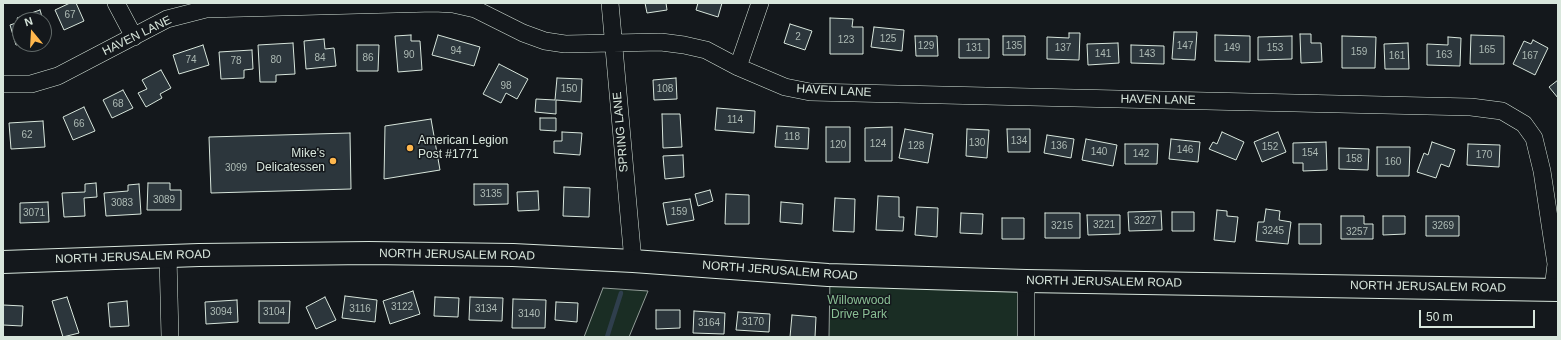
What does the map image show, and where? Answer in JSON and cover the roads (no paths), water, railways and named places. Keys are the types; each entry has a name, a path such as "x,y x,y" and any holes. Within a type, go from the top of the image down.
{"main road":[{"name":"NORTH JERUSALEM ROAD","path":"3,262 168,256 369,253 513,255 632,261 828,275 1026,281 1556,289"}],"street":[{"path":"116,3 134,37"},
{"name":"HAVEN LANE","path":"3,84 31,84 58,76 167,19 206,9 434,3 453,4 474,10 545,41 566,44 661,42 706,50 738,67 785,87 810,92 1471,107 1502,111 1524,124 1534,138 1542,171 1556,264 1556,289"},
{"name":"SPRING LANE","path":"610,3 632,261"},
{"path":"738,67 760,3"},
{"path":"168,256 170,337"},
{"path":"1026,281 1026,337"}],"waterway":[{"path":"607,337 621,293"}],"place":[{"name":"American Legion Post #1771","path":"410,148"},
{"name":"Mike's Delicatessen","path":"333,161"}],"park label":[{"name":"Willowwood Drive Park","path":"859,308"}]}
